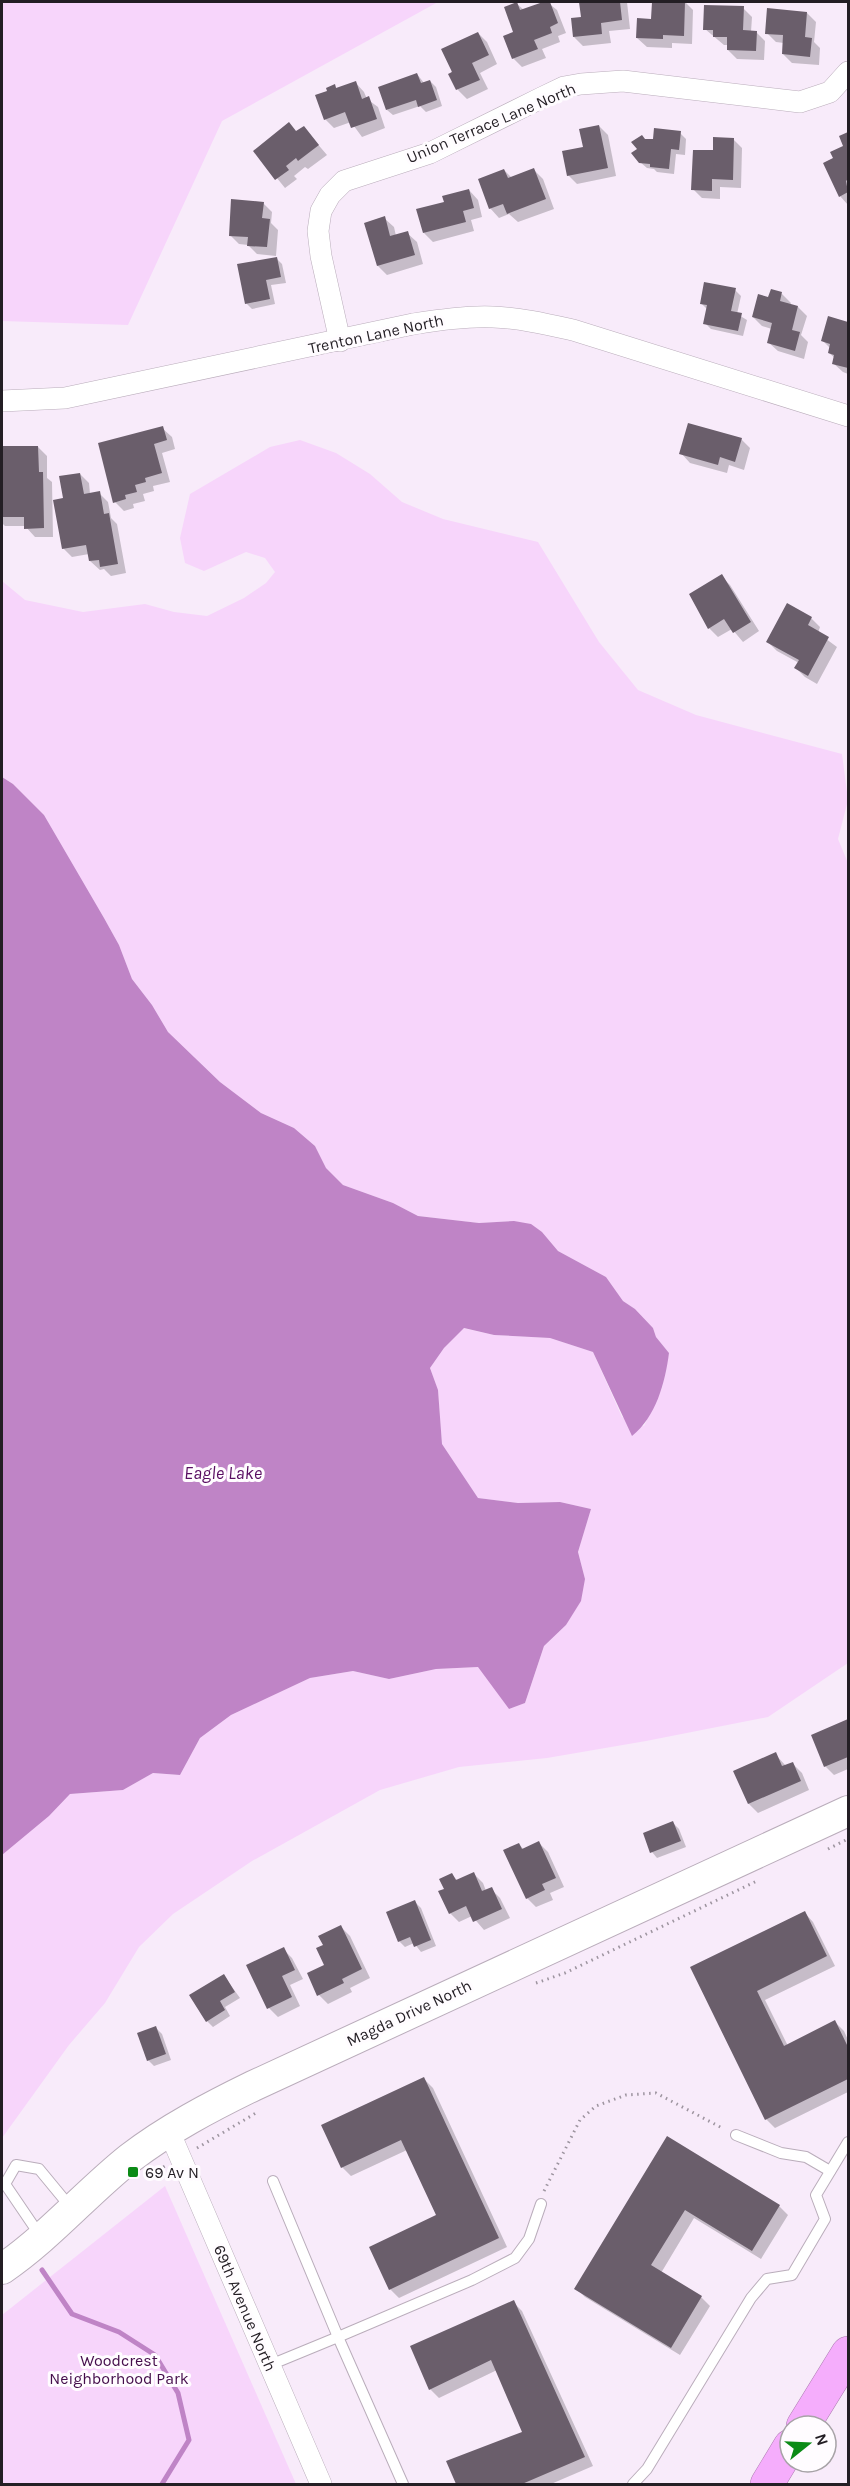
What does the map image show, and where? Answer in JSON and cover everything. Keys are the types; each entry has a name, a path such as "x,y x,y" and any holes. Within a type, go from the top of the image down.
{"highway":[{"path":"811,2414 849,2353"},
{"path":"767,2484 778,2466"}],"street":[{"name":"Union Terrace Lane North","path":"340,341 321,256 318,231 321,211 330,195 344,181 430,153 564,87 623,81 800,102 830,92 845,77"},
{"name":"Trenton Lane North","path":"2,401 65,398 413,324 453,318 494,316 533,321 573,330 849,416"},
{"name":"Magda Drive North","path":"2,2269 73,2210 130,2158 175,2144 193,2116 253,2086 849,1810"},
{"name":"69th Avenue North","path":"175,2144 321,2484"}],"lane":[{"path":"736,2135 781,2153 806,2157 830,2171"},
{"path":"633,2484 647,2469 751,2298 767,2279 792,2275 825,2219 816,2194 849,2142"},
{"path":"41,2237 3,2182 15,2165 39,2169 73,2210"},
{"path":"273,2181 403,2484"},
{"path":"270,2365 472,2280 515,2258 529,2239 541,2204"}],"path":[{"path":"820,1852 849,1839"},
{"path":"526,1987 565,1973 760,1880"},
{"path":"541,2204 545,2187 580,2120 596,2106 606,2102 626,2095 656,2092 736,2135"},
{"path":"145,2177 175,2144 259,2111"}],"green space":[{"path":"2,2 438,2 222,121 128,325 2,321"},
{"path":"300,440 336,453 370,474 402,502 443,519 538,542 599,642 638,690 696,715 842,754 848,800 838,839 848,863 848,1663 768,1717 547,1758 459,1767 380,1790 252,1861 173,1914 139,1947 105,2003 69,2045 2,2138 2,1855 49,1816 70,1794 123,1790 153,1773 180,1775 200,1738 231,1715 310,1678 353,1671 389,1679 436,1669 479,1667 509,1709 525,1703 544,1646 566,1625 585,1579 578,1552 591,1509 560,1502 518,1503 478,1498 442,1444 438,1391 430,1368 444,1348 463,1328 494,1335 550,1338 593,1352 622,1417 644,1426 662,1388 669,1353 656,1337 653,1328 635,1309 623,1301 606,1277 558,1251 542,1232 514,1221 479,1223 418,1216 393,1203 343,1185 326,1168 315,1146 294,1128 261,1113 220,1082 168,1032 152,1005 132,979 119,945 44,815 13,784 2,777 2,581 25,600 83,612 145,604 174,612 207,616 244,598 266,583 275,572 265,558 246,552 204,571 185,563 180,538 190,494 270,447"},
{"name":"Woodcrest Neighborhood Park","path":"165,2186 296,2484 2,2484 2,2315"}],"water":[{"name":"Eagle Lake","path":"2,777 13,784 44,815 119,945 132,979 152,1005 168,1032 220,1082 261,1113 294,1128 315,1146 326,1168 343,1185 393,1203 418,1216 479,1223 514,1221 531,1224 542,1232 558,1251 606,1277 623,1301 635,1309 653,1328 656,1337 669,1353 658,1399 647,1419 632,1436 593,1352 550,1338 494,1335 464,1328 444,1348 430,1368 438,1390 442,1444 478,1498 518,1503 560,1502 591,1509 578,1552 585,1579 581,1601 566,1625 544,1646 525,1703 509,1709 478,1667 436,1669 389,1679 353,1671 310,1678 231,1715 200,1738 180,1775 153,1773 123,1790 70,1794 49,1816 2,1855"}],"building":[{"path":"517,2 520,10 543,2 550,2 558,23 550,27 552,33 534,40 538,49 512,59 503,36 513,32 504,7"},
{"path":"579,2 620,2 622,20 601,23 602,34 573,37 571,18 581,17"},
{"path":"652,2 685,2 684,36 663,35 663,39 636,38 637,18 651,19"},
{"path":"704,5 744,6 743,30 757,31 756,51 727,50 727,37 713,37 713,30 703,30"},
{"path":"767,8 807,12 805,37 812,38 810,57 782,54 783,35 765,34"},
{"path":"478,32 489,55 472,63 480,80 456,90 448,74 452,72 441,49"},
{"path":"417,73 421,83 430,80 437,100 418,107 416,100 386,110 378,87"},
{"path":"356,81 362,99 369,96 377,119 351,128 345,112 324,120 315,95 327,91 326,88 335,84 336,88"},
{"path":"289,122 296,131 304,126 319,145 298,161 296,158 286,166 289,170 275,180 253,151"},
{"path":"599,125 608,168 567,176 562,151 583,147 579,129"},
{"path":"654,128 681,131 679,150 671,149 669,169 639,163 631,153 637,149 631,142 642,135 645,139 653,139"},
{"path":"848,132 848,179 846,181 848,192 839,197 823,163 833,158 830,152 843,146 839,136"},
{"path":"713,137 734,138 733,180 712,179 712,191 691,190 693,150 713,150"},
{"path":"534,168 546,199 507,214 503,204 489,209 478,179 504,169 508,178"},
{"path":"469,189 474,208 463,211 466,222 423,233 416,209 444,202 442,196"},
{"path":"231,199 264,202 262,218 270,219 267,247 247,246 248,237 229,236"},
{"path":"385,216 390,236 408,231 415,255 377,266 364,223"},
{"path":"277,257 281,277 266,280 270,299 245,304 237,264"},
{"path":"704,282 736,288 731,311 742,313 738,331 703,324 707,305 700,304"},
{"path":"771,289 782,292 780,301 798,306 792,330 800,332 795,351 767,343 772,323 752,317 758,294 768,297"},
{"path":"828,316 848,322 848,368 832,364 834,355 828,353 830,344 821,341"},
{"path":"688,423 742,438 735,462 720,457 718,465 679,454"},
{"path":"163,426 167,440 154,444 162,473 145,478 146,482 135,485 137,492 125,495 126,499 113,503 98,443"},
{"path":"2,446 38,446 39,472 43,472 44,528 24,529 24,517 2,517"},
{"path":"80,473 84,494 100,491 104,514 109,513 118,564 100,567 99,560 89,561 86,545 62,549 53,500 63,498 59,476"},
{"path":"722,574 751,622 733,633 724,619 708,629 689,594"},
{"path":"787,603 812,617 808,625 829,637 808,676 794,668 799,660 766,642"},
{"path":"848,1719 848,1757 824,1767 811,1735"},
{"path":"776,1752 782,1766 793,1762 801,1781 748,1804 733,1771"},
{"path":"673,1821 681,1841 650,1853 643,1833"},
{"path":"539,1841 556,1878 542,1884 545,1890 526,1899 503,1850 519,1843 522,1849"},
{"path":"474,1872 482,1891 492,1887 502,1909 473,1922 466,1906 449,1914 438,1891 444,1889 439,1879 452,1873 456,1880"},
{"path":"415,1900 431,1940 414,1947 410,1937 398,1942 386,1912"},
{"path":"805,1911 827,1956 757,1991 784,2046 835,2020 848,2047 848,2079 765,2120 690,1967"},
{"path":"341,1925 362,1969 342,1979 344,1983 317,1996 307,1973 324,1965 316,1948 323,1945 318,1936"},
{"path":"284,1947 295,1970 282,1976 292,1997 267,2009 246,1965"},
{"path":"224,1974 235,1992 220,2001 225,2010 206,2022 189,1995"},
{"path":"156,2026 166,2054 147,2061 137,2033"},
{"path":"424,2077 499,2238 389,2290 369,2247 436,2215 401,2140 341,2168 321,2125"},
{"path":"667,2136 780,2205 752,2251 685,2210 651,2265 702,2296 671,2348 574,2289"},
{"path":"514,2300 585,2457 522,2484 456,2484 446,2461 522,2432 491,2360 429,2390 410,2346"}],"waterway":[{"path":"42,2270 72,2314 119,2332 155,2355 178,2393 189,2440 162,2484"}],"place":[{"name":"69 Av N","path":"133,2172"}]}
